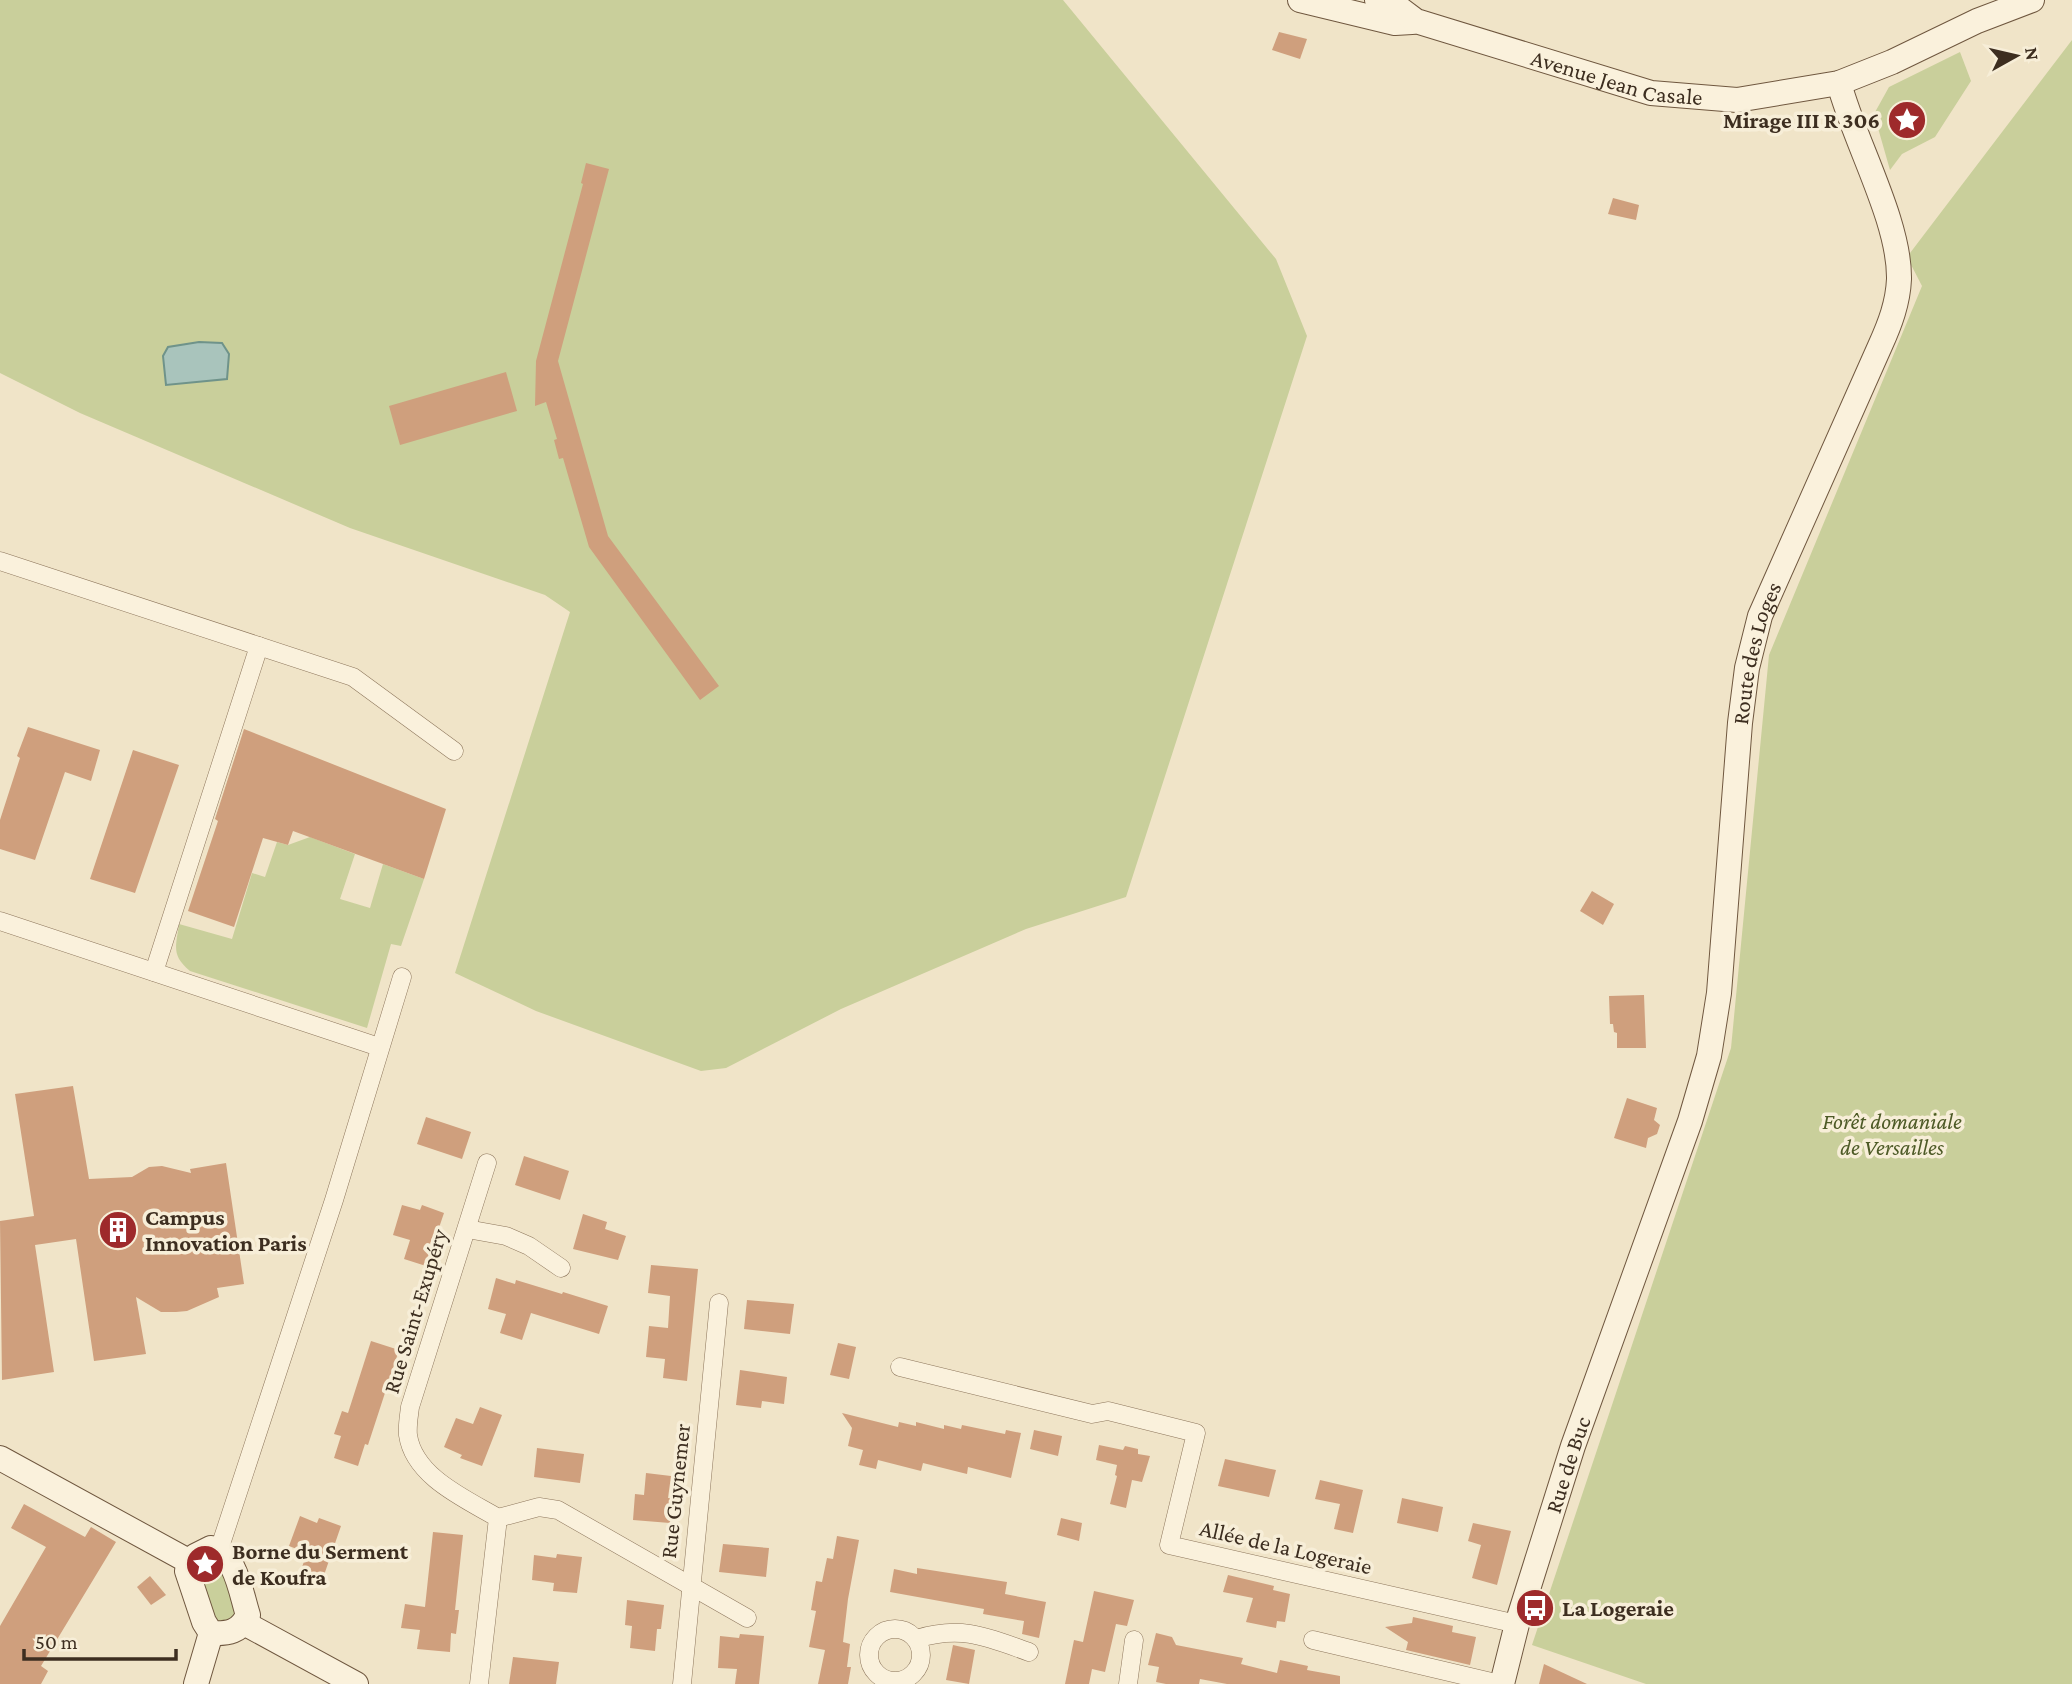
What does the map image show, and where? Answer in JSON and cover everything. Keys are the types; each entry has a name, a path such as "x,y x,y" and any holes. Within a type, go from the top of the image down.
{"street":[{"path":"1300,0 1395,23 1416,21"},
{"path":"1377,0 1400,9 1416,21"},
{"name":"Avenue Jean Casale","path":"1976,21 2008,0"},
{"name":"Avenue Jean Casale","path":"1416,21 1651,93 1737,100 1839,83 1892,62 1976,21 2032,0"},
{"name":"Route des Loges","path":"1644,1250 1690,1121 1709,1056 1719,993 1740,723 1747,668 1760,616 1886,332 1895,306 1899,278 1896,249 1887,216 1846,110 1839,83"},
{"path":"0,561 353,677 454,751"},
{"path":"154,972 259,646"},
{"path":"0,921 379,1046"},
{"path":"219,1550 330,1212 402,977"},
{"name":"Rue Saint-Exupéry","path":"487,1163 410,1408 408,1435 416,1458 438,1482 498,1518"},
{"path":"467,1229 506,1236 529,1246 561,1268"},
{"name":"Rue de Buc","path":"1501,1684 1573,1446 1644,1250"},
{"name":"Rue Guynemer","path":"682,1684 719,1303"},
{"name":"Allée de la Logeraie","path":"900,1367 1092,1414 1108,1411 1196,1433 1169,1545 1517,1624"},
{"path":"0,1458 190,1562"},
{"path":"479,1684 498,1518 539,1507 558,1510 747,1618"},
{"path":"196,1684 211,1633 204,1622 187,1571 195,1556 211,1548 219,1550 229,1558 248,1615 235,1631 226,1634 211,1633"},
{"path":"244,1623 356,1684"},
{"path":"892,1628 910,1633 916,1639 920,1647 919,1664 908,1677 892,1683 876,1674 868,1659 872,1642 884,1630 892,1628"},
{"path":"916,1639 935,1633 978,1633 1029,1652"},
{"path":"1128,1684 1134,1640"},
{"path":"1313,1640 1501,1684"}],"green space":[{"path":"0,0 1063,0 1276,259 1307,336 1126,897 1026,929 841,1009 726,1068 701,1071 536,1011 455,973 570,612 545,595 350,528 80,413 0,373"},
{"name":"Forêt domaniale de Versailles","path":"2072,40 2072,1684 1646,1684 1532,1645 1731,1048 1769,655 1922,286 1907,257"},
{"path":"1960,52 1971,81 1935,137 1902,154 1890,170 1874,114 1889,87"},
{"path":"310,837 355,854 340,899 370,908 383,864 424,879 401,946 391,944 367,1028 190,971 177,955 179,924 232,939 252,873 265,877 277,842 288,845"},
{"path":"207,1559 220,1562 237,1608 233,1621 215,1622 197,1569"}],"water":[{"path":"199,342 222,343 229,354 227,379 166,385 163,356 168,347"}],"building":[{"path":"1279,32 1307,39 1300,59 1272,50"},
{"path":"586,163 609,169 558,361 608,536 719,686 700,700 589,547 563,458 559,459 554,440 557,439 546,402 535,406 536,361 583,184 581,183"},
{"path":"1613,198 1639,205 1636,220 1608,214"},
{"path":"506,372 517,411 400,445 389,406"},
{"path":"28,727 100,750 91,781 65,772 35,860 0,849 0,820 20,758 17,756"},
{"path":"244,729 446,809 424,879 293,831 288,845 263,838 234,927 188,911 218,821 215,819"},
{"path":"133,750 179,765 135,893 90,879"},
{"path":"1592,891 1614,904 1603,925 1580,911"},
{"path":"1644,995 1646,1048 1617,1048 1617,1033 1614,1032 1613,1024 1610,1024 1609,996"},
{"name":"Campus Innovation Paris","path":"73,1086 89,1179 132,1177 149,1167 162,1166 191,1173 190,1169 226,1163 244,1284 217,1288 219,1297 187,1311 161,1312 136,1297 146,1354 94,1361 76,1239 35,1245 54,1372 2,1380 0,1221 34,1216 15,1094"},
{"path":"1627,1098 1657,1108 1654,1120 1660,1125 1657,1134 1648,1138 1646,1148 1614,1138"},
{"path":"426,1117 471,1132 462,1159 417,1144"},
{"path":"524,1156 569,1171 560,1200 515,1185"},
{"path":"402,1205 420,1210 422,1205 444,1213 426,1266 404,1259 410,1240 393,1235"},
{"path":"583,1214 607,1222 605,1229 626,1236 618,1260 573,1249"},
{"path":"651,1265 698,1269 687,1381 663,1378 665,1359 646,1357 649,1326 668,1328 670,1296 648,1293"},
{"path":"496,1278 515,1284 516,1280 608,1306 599,1334 531,1313 522,1340 500,1333 506,1314 488,1309"},
{"path":"747,1300 794,1304 790,1334 744,1329"},
{"path":"371,1341 399,1350 368,1445 365,1444 358,1466 334,1458 341,1436 334,1434 342,1411 348,1413"},
{"path":"838,1343 856,1347 849,1379 830,1375"},
{"path":"740,1370 787,1377 784,1404 762,1401 761,1408 736,1405"},
{"path":"480,1407 502,1415 482,1466 460,1458 462,1455 444,1447 456,1418 473,1424"},
{"path":"842,1413 898,1427 899,1422 916,1426 916,1422 944,1429 944,1425 961,1429 962,1425 1005,1434 1006,1430 1021,1433 1011,1478 968,1467 967,1474 923,1463 921,1471 878,1460 876,1469 859,1465 863,1450 848,1446 852,1428"},
{"path":"1034,1430 1062,1436 1058,1456 1030,1449"},
{"path":"1099,1445 1123,1450 1125,1446 1138,1449 1138,1454 1150,1456 1142,1482 1132,1480 1126,1508 1110,1504 1117,1465 1096,1460"},
{"path":"537,1448 584,1454 580,1483 534,1477"},
{"path":"1225,1459 1276,1470 1269,1497 1218,1486"},
{"path":"646,1473 671,1476 668,1498 672,1498 670,1523 633,1520 635,1494 644,1495"},
{"path":"1320,1480 1363,1490 1353,1533 1334,1529 1340,1504 1315,1499"},
{"path":"1402,1498 1443,1507 1438,1532 1397,1523"},
{"path":"24,1504 85,1537 91,1527 116,1542 41,1666 48,1671 41,1684 0,1684 0,1626 46,1547 11,1528"},
{"path":"300,1516 317,1523 319,1518 341,1526 323,1578 301,1570 307,1553 289,1546"},
{"path":"1061,1518 1082,1523 1079,1541 1057,1535"},
{"path":"1473,1523 1511,1531 1497,1585 1472,1578 1481,1545 1468,1541"},
{"path":"433,1532 463,1535 455,1610 459,1610 456,1634 451,1633 450,1652 417,1649 420,1630 401,1628 405,1604 425,1607"},
{"path":"837,1536 859,1540 843,1642 850,1644 847,1667 851,1667 848,1684 818,1684 825,1650 809,1647 816,1611 811,1610 816,1581 822,1582 827,1558 833,1559"},
{"path":"723,1544 769,1548 766,1577 719,1572"},
{"path":"557,1554 582,1557 577,1593 553,1591 554,1583 532,1580 534,1555 556,1558"},
{"path":"917,1568 1007,1582 1005,1594 1046,1602 1039,1638 1022,1634 1024,1621 983,1614 984,1609 890,1592 894,1569 917,1574"},
{"path":"1228,1575 1274,1586 1273,1590 1290,1594 1285,1622 1277,1621 1276,1628 1246,1622 1253,1598 1223,1592"},
{"path":"150,1576 166,1595 151,1605 137,1587"},
{"path":"1094,1591 1134,1600 1127,1626 1116,1624 1105,1672 1092,1669 1089,1684 1065,1684 1074,1640 1083,1642"},
{"path":"627,1600 664,1605 661,1629 657,1629 655,1651 630,1648 632,1626 625,1625"},
{"path":"1413,1617 1453,1626 1452,1632 1476,1637 1470,1665 1406,1650 1408,1642 1385,1627 1412,1623"},
{"path":"1156,1633 1172,1637 1176,1645 1243,1658 1241,1664 1277,1673 1280,1660 1308,1666 1307,1670 1340,1676 1340,1684 1227,1684 1200,1679 1199,1684 1156,1682 1159,1667 1148,1665"},
{"path":"740,1634 764,1636 759,1684 735,1684 737,1669 718,1668 720,1636 739,1638"},
{"path":"953,1645 975,1650 969,1684 946,1680"},
{"path":"513,1657 559,1662 556,1684 509,1684"},
{"path":"1544,1664 1587,1684 1539,1684"}],"place":[{"name":"Mirage III R 306","path":"1907,120"},
{"name":"Campus Innovation Paris","path":"118,1230"},
{"name":"Borne du Serment de Koufra","path":"205,1564"},
{"name":"La Logeraie","path":"1535,1608"}]}
